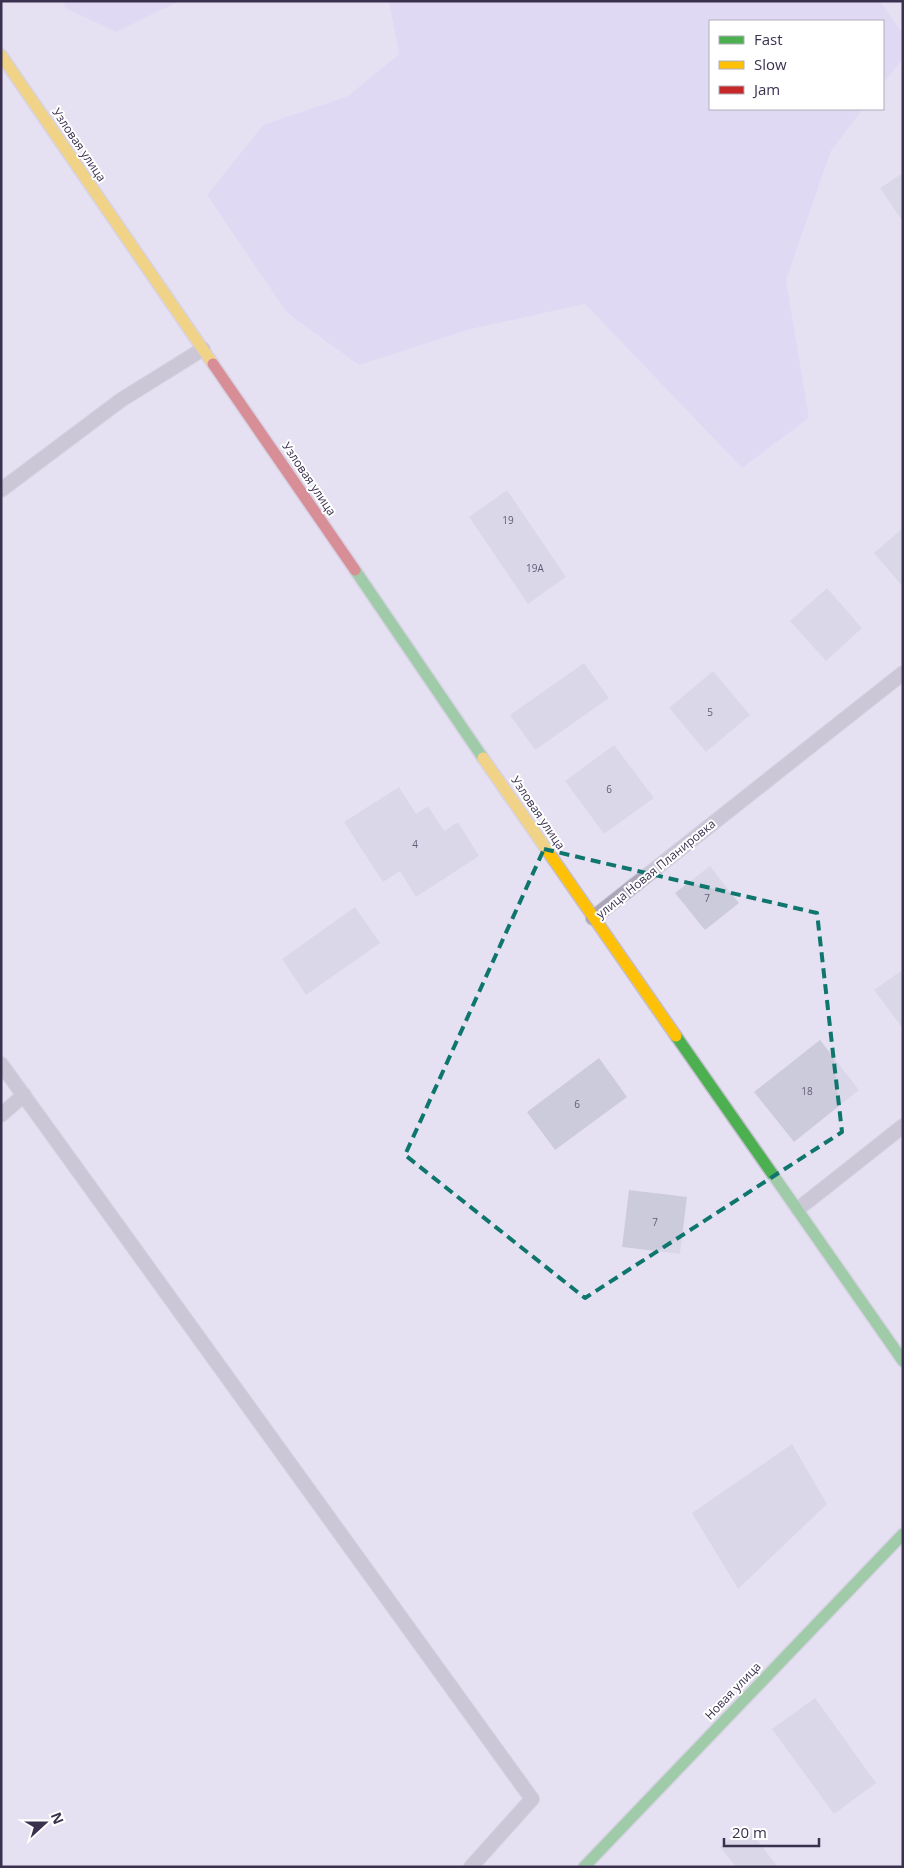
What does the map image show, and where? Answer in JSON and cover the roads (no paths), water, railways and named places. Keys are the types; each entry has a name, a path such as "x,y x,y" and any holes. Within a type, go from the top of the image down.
{"street":[{"name":"Узловая улица","path":"1,55 593,918"},
{"name":"улица Новая Планировка","path":"593,918 903,1361"},
{"name":"Новая улица","path":"584,1867 903,1534"}],"lane":[{"path":"1,490 121,400 203,349"},
{"name":"улица Новая Планировка","path":"593,918 903,672"},
{"path":"1,1064 532,1799 471,1867"},
{"path":"1,1115 24,1096"},
{"path":"798,1209 903,1126"}]}
